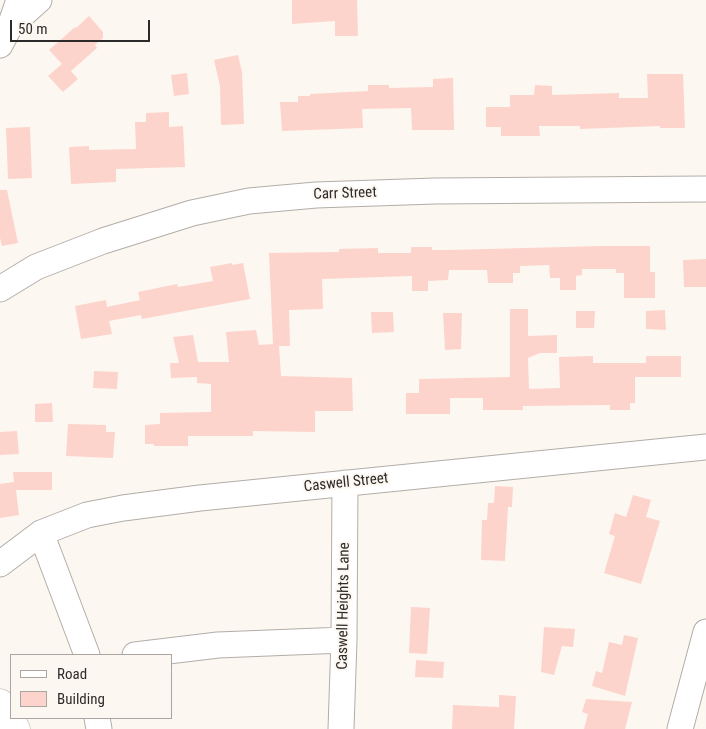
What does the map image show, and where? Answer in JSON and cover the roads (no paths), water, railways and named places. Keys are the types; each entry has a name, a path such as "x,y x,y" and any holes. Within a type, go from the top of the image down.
{"main road":[{"path":"0,703 16,729"}],"street":[{"path":"5,35 19,0"},
{"path":"5,35 39,0"},
{"name":"Carr Street","path":"0,289 36,267 103,241 192,213 249,201 316,195 425,191 706,189"},
{"name":"Caswell Street","path":"0,564 41,533 87,515 122,508 200,498 706,447"},
{"name":"Caswell Heights Lane","path":"341,729 344,640 345,483"},
{"path":"41,533 87,654"},
{"path":"680,729 706,632"},
{"path":"143,654 218,645 344,640"}]}
